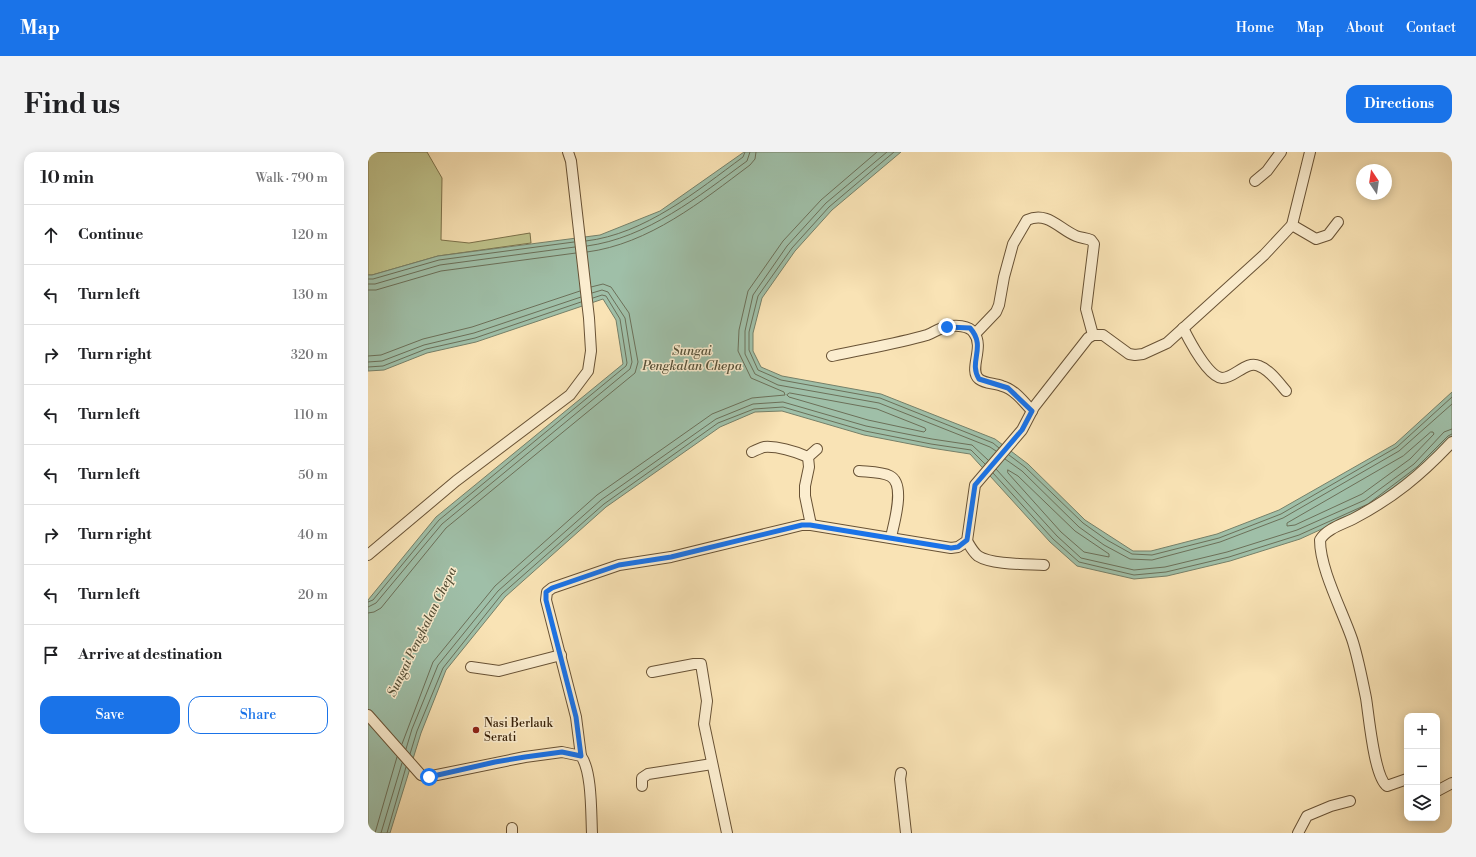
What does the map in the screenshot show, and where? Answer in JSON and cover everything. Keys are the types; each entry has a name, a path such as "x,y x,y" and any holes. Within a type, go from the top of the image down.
{"street":[{"path":"368,555 456,482 570,395 582,380 590,362 589,318 571,161 568,152"},
{"path":"1255,181 1267,171 1281,152"},
{"path":"1044,565 990,560 979,556 972,550 967,540 975,485 1022,430 1032,411 1093,336 1103,335 1129,354 1135,355 1143,354 1167,343 1264,255 1292,225 1310,152"},
{"path":"975,334 996,312 999,305 1004,277 1013,244 1027,220 1038,218 1052,220 1077,237 1091,240 1094,244 1086,309 1093,336"},
{"path":"1292,225 1316,239 1328,235 1338,222"},
{"path":"832,356 927,335 947,327 967,327 975,334 978,341 978,353 975,365 976,374 979,379 1008,388 1032,411"},
{"path":"1183,328 1195,353 1216,375 1221,378 1226,377 1243,368 1254,365 1260,366 1274,377 1286,391"},
{"path":"1404,780 1388,786 1383,783 1376,765 1366,698 1352,640 1325,566 1320,540 1327,532 1370,510 1396,494 1432,464 1452,442"},
{"path":"752,452 763,447 800,453 808,457"},
{"path":"808,457 817,449"},
{"path":"808,457 809,467 805,486 805,496 810,525"},
{"path":"859,471 889,475 895,479 899,485 891,538"},
{"path":"592,833 585,761 581,756 576,717 546,600 546,592 552,588 619,565 671,557 802,525 810,525 951,548 958,547 967,540"},
{"path":"471,667 499,671 539,662 561,655"},
{"path":"652,672 701,664 707,701 704,724 727,833"},
{"path":"368,715 421,775 427,777 435,777 495,762 562,752 581,756"},
{"path":"642,786 642,778 648,774 712,764"},
{"path":"901,773 900,779 906,833"},
{"path":"1440,789 1452,783"},
{"path":"1298,833 1307,816 1331,806 1350,801"}],"green space":[{"path":"368,152 427,152 442,178 441,240 469,243 530,233 531,243 438,256 368,275"}],"water":[{"name":"Sungai Pengkalan Chepa","path":"744,152 901,152 832,210 795,251 762,298 753,333 753,351 761,367 782,376 881,394 995,439 1028,464 1085,520 1133,551 1151,551 1217,534 1279,510 1395,444 1452,392 1452,437 1420,470 1370,507 1300,539 1230,561 1167,576 1134,579 1077,566 1050,542 970,454 864,435 782,411 755,412 720,427 606,507 505,597 446,670 421,733 390,833 368,833 368,600 436,517 623,364 616,320 603,299 476,342 427,353 384,370 368,371 368,275 438,256 600,235 660,211"}],"place":[{"name":"Nasi Berlauk Serati","path":"476,730"}],"route":[{"path":"429,777 435,777 495,762 525,757 562,752 573,753 581,756 576,717 546,600 546,592 552,588 619,565 671,557 802,525 810,525 951,548 958,547 967,540 975,485 1022,430 1032,411 1016,394 1008,388 1001,385 990,384 979,379 976,374 975,365 978,353 978,341 970,328 947,327"}]}
